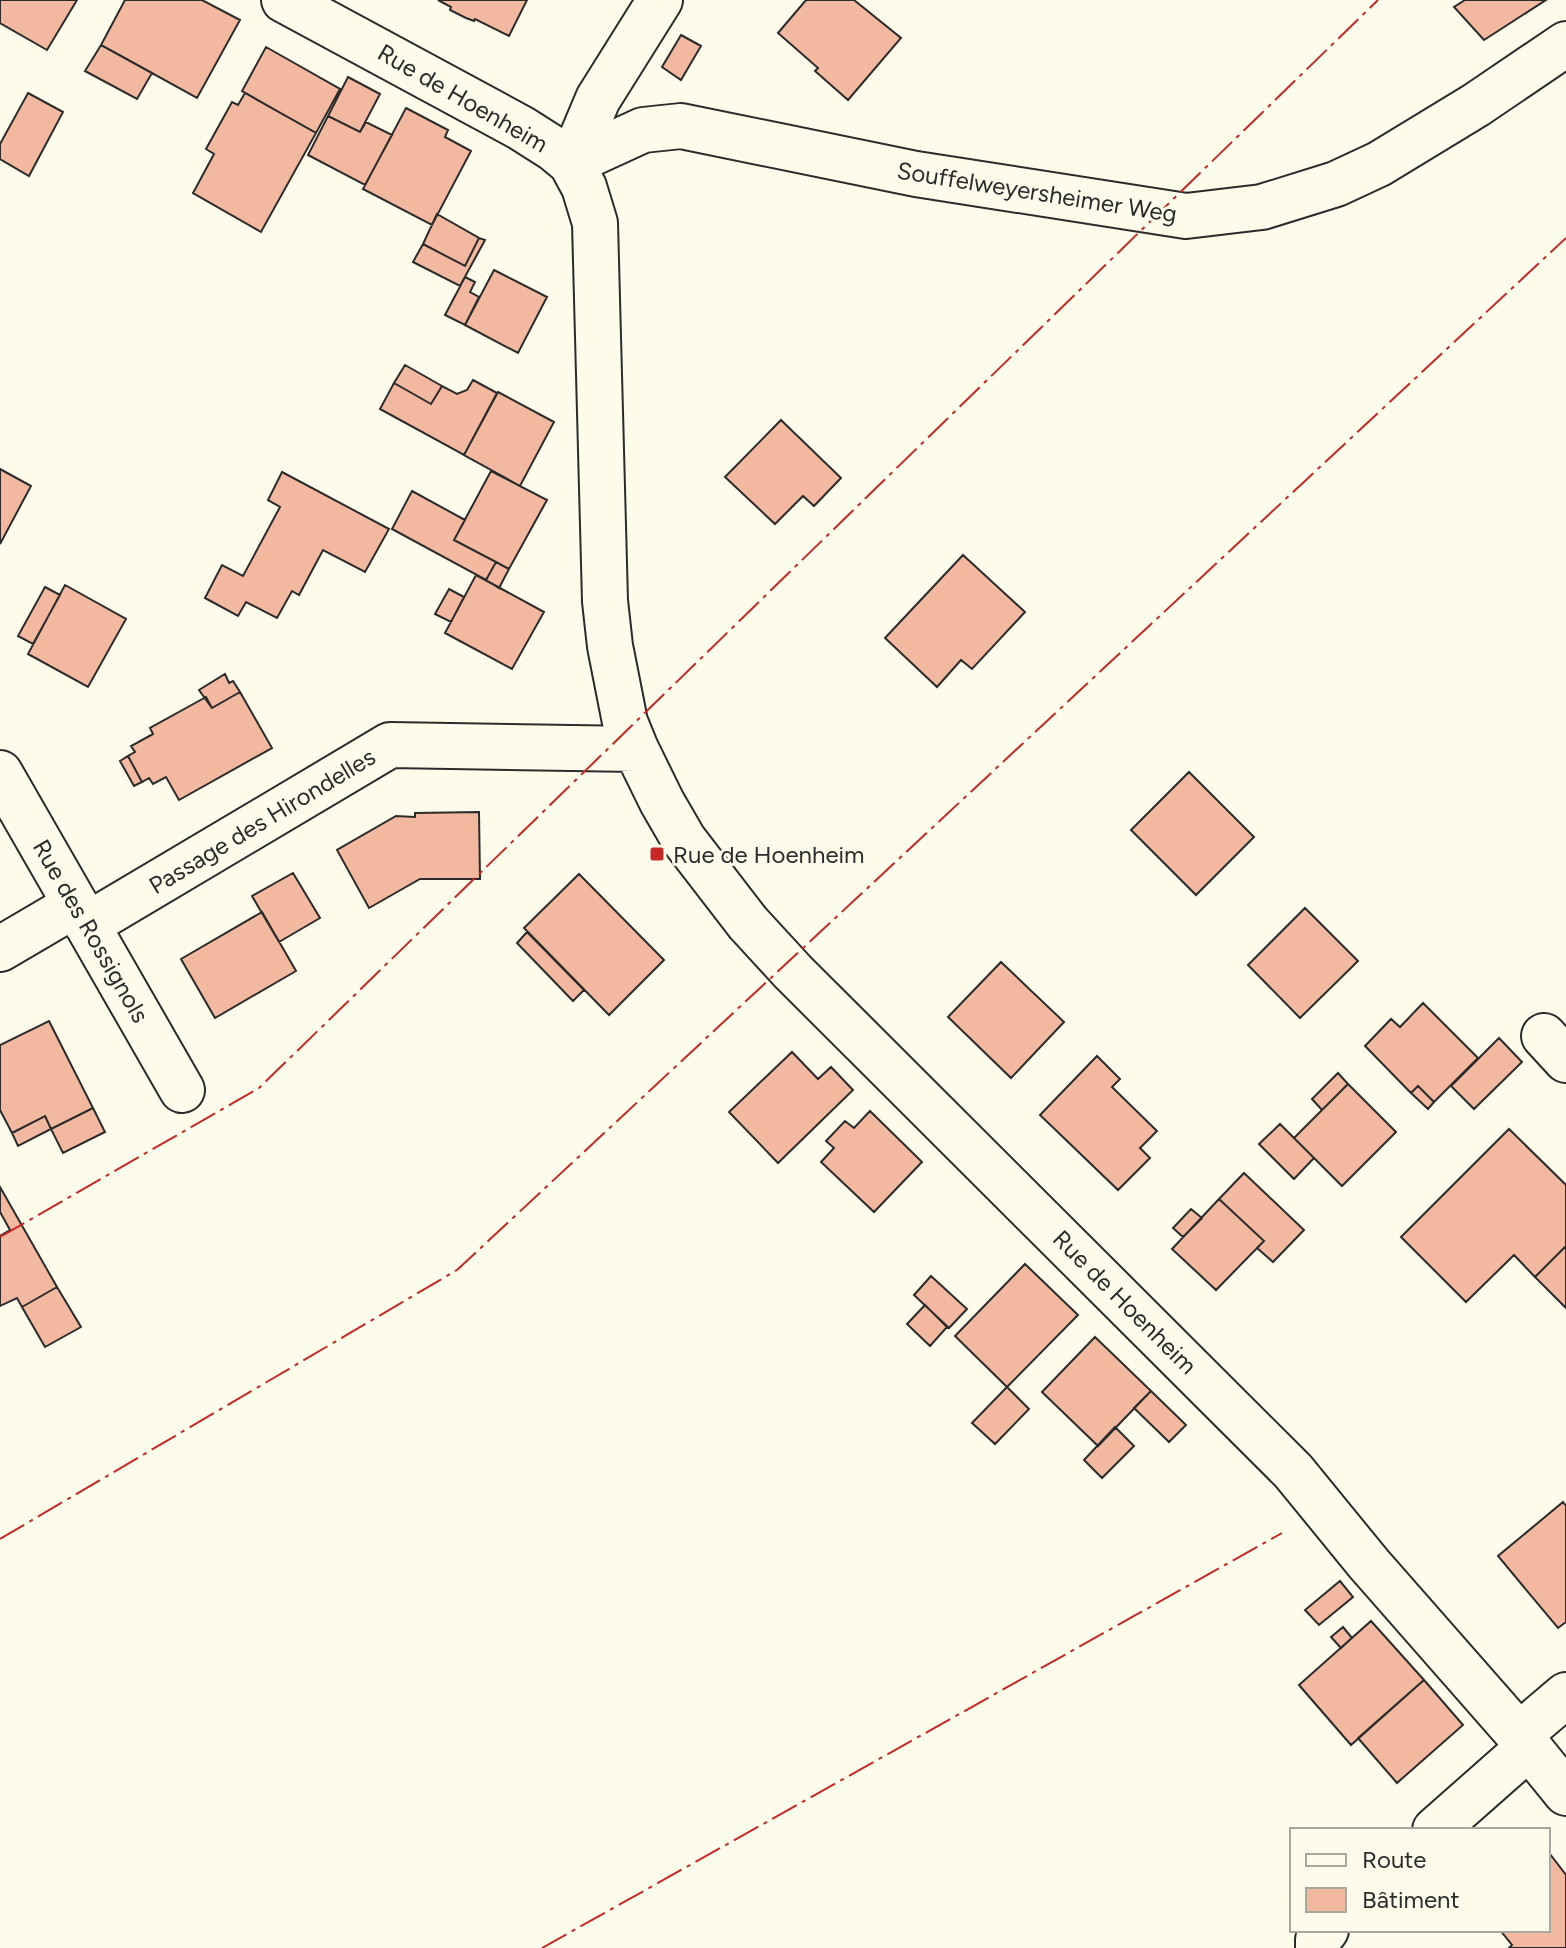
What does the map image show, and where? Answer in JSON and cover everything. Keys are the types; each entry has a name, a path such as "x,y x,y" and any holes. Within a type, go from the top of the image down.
{"street":[{"name":"Rue de Hoenheim","path":"284,0 521,128 571,163 584,187 595,223 605,601 613,661 625,722 684,840 748,923 793,972 1293,1471 1566,1793"},
{"path":"571,163 598,99 660,0"},
{"name":"Souffelweyersheimer Weg","path":"571,163 643,130 681,126 916,174 1186,216 1262,207 1336,184 1379,164 1476,105 1566,44"},
{"name":"Passage des Hirondelles","path":"0,949 81,915 390,745 636,749"},
{"name":"Rue des Rossignols","path":"0,773 182,1090"},
{"path":"1437,1828 1566,1695"}],"building":[{"path":"0,0 77,0 47,50 0,23"},
{"path":"125,0 202,0 240,20 197,98 101,45"},
{"path":"438,0 527,0 509,36 450,10 451,7"},
{"path":"806,0 854,0 901,38 848,100 778,33"},
{"path":"1465,0 1546,0 1484,40 1454,7"},
{"path":"681,35 701,46 681,80 662,67"},
{"path":"101,45 152,73 137,99 85,71"},
{"path":"266,47 340,89 316,133 242,91"},
{"path":"348,77 380,94 360,132 328,116"},
{"path":"28,93 63,112 29,176 0,159 0,144"},
{"path":"245,93 316,133 261,232 193,193 214,154 206,149 232,102 238,105"},
{"path":"406,108 448,130 445,137 471,151 432,225 363,189"},
{"path":"328,116 360,132 366,122 392,135 365,185 308,155"},
{"path":"437,214 479,238 465,266 423,244"},
{"path":"479,238 485,240 460,286 413,262 423,244 465,266"},
{"path":"494,270 547,297 518,353 465,325"},
{"path":"465,277 475,282 470,292 479,297 465,325 445,315"},
{"path":"405,365 442,386 431,404 394,383"},
{"path":"473,380 497,393 464,455 380,409 394,383 431,404 442,386 457,394 467,390"},
{"path":"498,392 554,422 520,486 464,455"},
{"path":"781,420 841,478 814,506 803,496 775,524 725,477"},
{"path":"0,469 31,486 0,544"},
{"path":"491,471 547,500 509,569 454,540"},
{"path":"282,472 389,529 365,572 323,550 299,595 292,591 277,618 246,602 238,616 205,598 222,565 243,576 280,507 268,500"},
{"path":"412,491 465,520 454,540 496,562 486,580 392,529"},
{"path":"963,555 1025,612 972,669 961,660 937,687 885,638"},
{"path":"496,562 509,569 499,588 486,580"},
{"path":"476,575 544,612 512,669 445,633"},
{"path":"65,585 126,619 88,687 28,654"},
{"path":"45,587 60,595 33,644 18,636"},
{"path":"449,589 464,597 451,622 435,614"},
{"path":"225,674 229,683 233,681 240,692 212,708 199,690"},
{"path":"240,692 272,748 179,800 166,777 153,784 149,778 142,782 128,756 135,752 131,746 153,734 150,728 206,697 212,708"},
{"path":"128,756 142,782 134,786 120,761"},
{"path":"1189,772 1254,837 1196,895 1131,830"},
{"path":"479,812 480,879 420,879 369,908 337,850 396,816"},
{"path":"293,873 320,918 279,942 252,896"},
{"path":"579,874 664,960 609,1015 524,928"},
{"path":"1305,908 1358,961 1300,1018 1248,965"},
{"path":"262,912 296,971 215,1018 181,959"},
{"path":"527,932 584,990 573,1001 517,943"},
{"path":"1001,962 1064,1022 1011,1078 948,1017"},
{"path":"1423,1003 1478,1058 1434,1102 1418,1086 1411,1093 1365,1046 1391,1019 1400,1027"},
{"path":"49,1021 93,1108 51,1129 45,1116 12,1133 0,1110 0,1045"},
{"path":"1499,1038 1522,1062 1474,1109 1451,1086"},
{"path":"792,1052 818,1079 831,1067 853,1090 778,1163 729,1112"},
{"path":"1097,1056 1120,1079 1112,1087 1157,1131 1140,1148 1150,1158 1118,1190 1040,1115"},
{"path":"1338,1073 1348,1084 1322,1110 1312,1099"},
{"path":"1348,1084 1396,1132 1342,1186 1294,1138"},
{"path":"1418,1086 1434,1102 1428,1109 1411,1093"},
{"path":"93,1108 105,1132 63,1153 51,1129"},
{"path":"870,1111 922,1162 874,1212 821,1162 834,1148 826,1141 845,1121 854,1128"},
{"path":"45,1116 51,1129 18,1146 12,1133"},
{"path":"1280,1124 1314,1158 1294,1179 1259,1144"},
{"path":"1509,1129 1566,1185 1566,1246 1535,1277 1514,1255 1466,1302 1401,1237"},
{"path":"1244,1173 1304,1230 1273,1262 1257,1248 1264,1241 1219,1199"},
{"path":"0,1187 57,1287 22,1307 17,1298 0,1306 0,1236 10,1230 0,1212"},
{"path":"1219,1199 1264,1241 1216,1290 1172,1249"},
{"path":"1191,1209 1202,1218 1183,1237 1173,1228"},
{"path":"1566,1246 1566,1308 1535,1277"},
{"path":"1025,1264 1078,1315 1007,1387 955,1336"},
{"path":"931,1276 967,1309 949,1328 914,1295"},
{"path":"57,1287 81,1327 45,1347 22,1307"},
{"path":"925,1305 947,1327 930,1346 907,1324"},
{"path":"1095,1337 1151,1391 1098,1446 1042,1392"},
{"path":"1007,1387 1029,1409 995,1444 972,1423"},
{"path":"1151,1391 1186,1425 1169,1442 1134,1408"},
{"path":"1115,1427 1134,1446 1102,1478 1084,1460"},
{"path":"1563,1502 1566,1506 1566,1622 1558,1628 1498,1556"},
{"path":"1340,1581 1353,1597 1319,1625 1305,1610"},
{"path":"1371,1621 1424,1680 1351,1745 1299,1685"},
{"path":"1343,1627 1352,1638 1341,1648 1331,1637"},
{"path":"1424,1680 1463,1725 1397,1783 1358,1738"},
{"path":"1550,1854 1566,1875 1566,1948 1509,1948 1512,1945 1502,1932 1550,1932"}],"power":[{"path":"0,1237 259,1088 1378,0"},
{"path":"0,1539 457,1270 1566,238"},
{"path":"542,1948 1282,1533"}],"place":[{"name":"Rue de Hoenheim","path":"657,854"}]}
